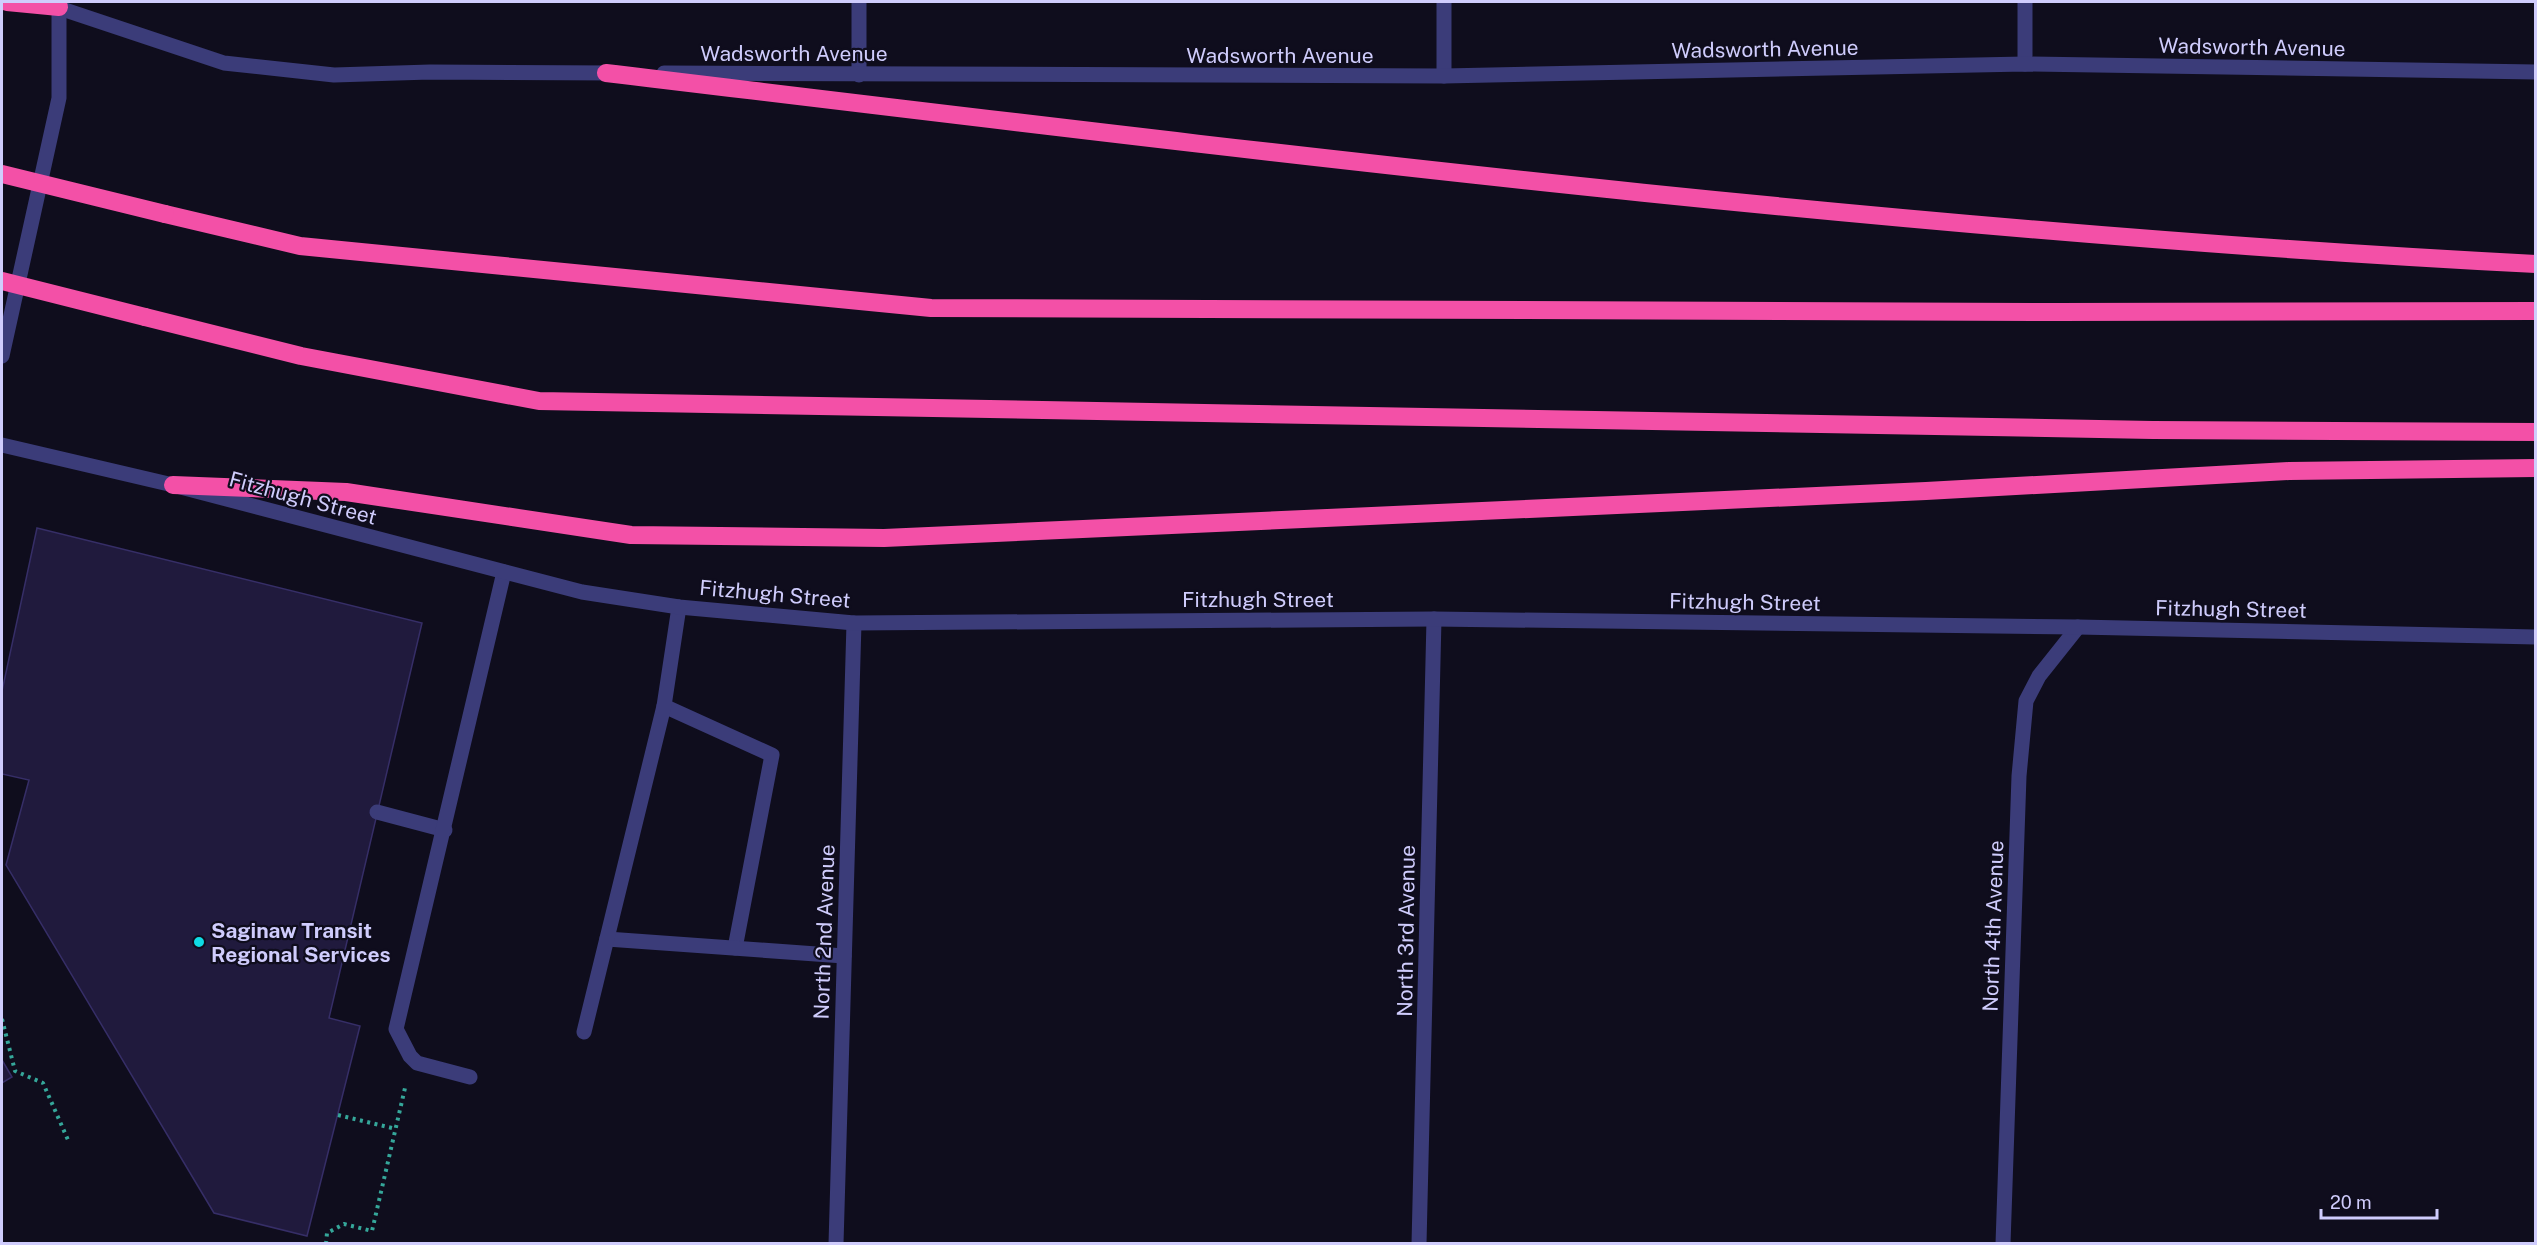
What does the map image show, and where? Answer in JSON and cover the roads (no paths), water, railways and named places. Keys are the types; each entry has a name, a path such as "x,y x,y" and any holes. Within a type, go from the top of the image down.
{"highway":[{"path":"7,2 59,4"},
{"path":"606,73 1264,152 1906,218 2254,247 2535,264"},
{"path":"2,174 300,246 931,308 2044,312 2535,311"},
{"path":"2,281 301,356 539,401 2153,430 2535,432"},
{"path":"173,485 346,492 631,535 884,538 1914,491 2289,471 2535,468"}],"street":[{"name":"Wadsworth Avenue","path":"35,2 59,4 224,63 334,75 430,72 1444,76 2025,64 2535,72"},
{"path":"859,2 859,75"},
{"path":"1444,2 1444,76"},
{"path":"2025,2 2025,64"},
{"path":"2,356 59,98 59,4"},
{"name":"Fitzhugh Street","path":"2,445 173,485 582,592 680,607 854,622 1434,619 2078,627 2535,637"},
{"path":"470,1077 417,1063 396,1029 445,830 504,572"},
{"path":"584,1032 664,706 680,607"},
{"name":"North 3rd Avenue","path":"1419,1244 1434,619"},
{"name":"North 2nd Avenue","path":"836,1244 854,622"},
{"name":"North 4th Avenue","path":"2003,1244 2019,776 2026,701 2039,676 2078,627"},
{"path":"664,706 772,754 735,948"},
{"path":"377,812 445,830"},
{"path":"607,939 844,956"}],"place":[{"name":"Saginaw Transit Regional Services","path":"199,942"}]}
